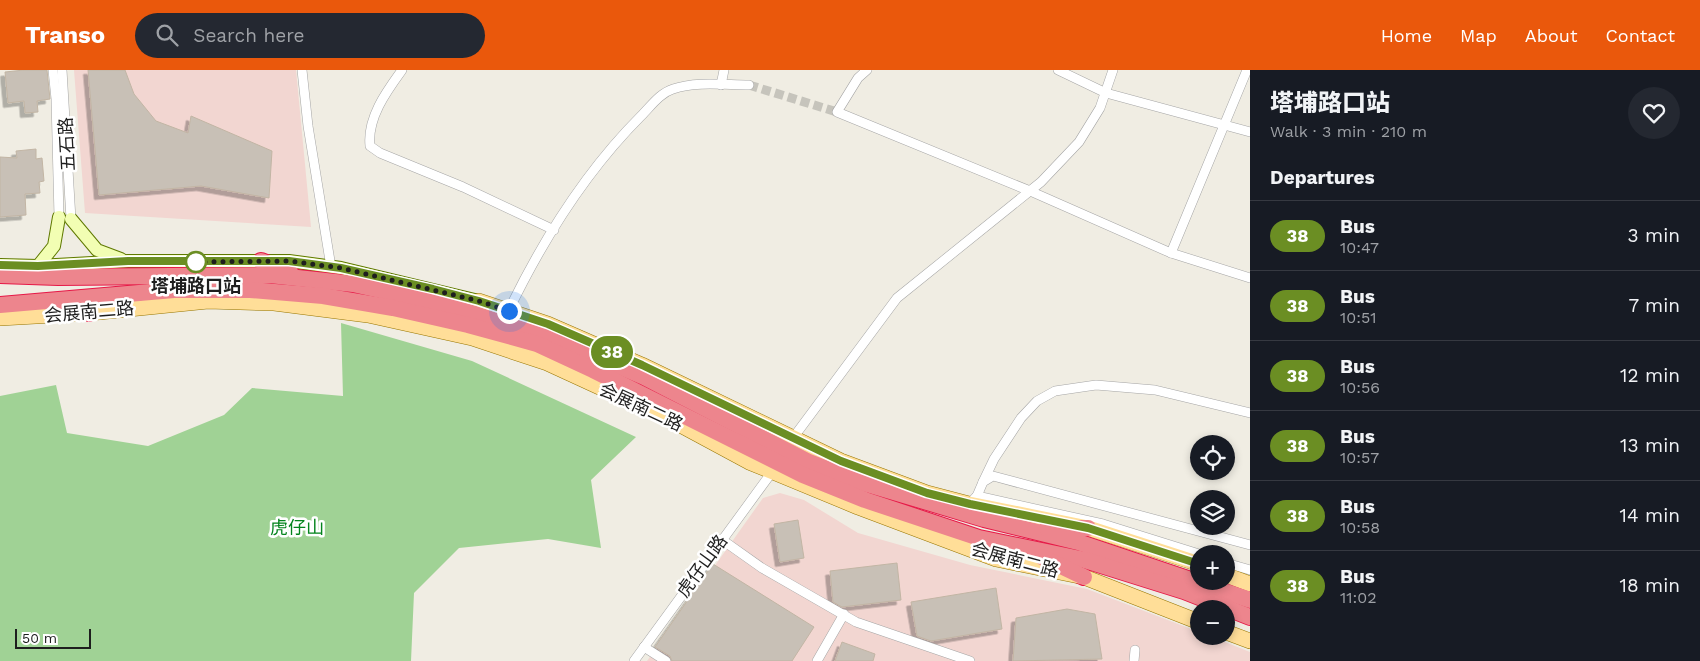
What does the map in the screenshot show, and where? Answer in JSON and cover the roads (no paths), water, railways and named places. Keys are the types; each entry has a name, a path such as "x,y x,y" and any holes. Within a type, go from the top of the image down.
{"highway":[{"path":"261,261 308,278"},
{"path":"0,275 58,277 252,275 308,278 352,284 506,316 644,377 810,462 864,483 1018,528 1078,542 1250,600"},
{"path":"0,305 174,290 250,290 341,299 393,308 468,325 537,344 594,370 803,476 865,500 979,538 1085,560 1184,591 1250,618"},
{"path":"43,302 89,313"},
{"path":"1018,528 1088,528"},
{"path":"1017,546 1084,577"}],"main road":[{"path":"38,266 54,246 65,218 98,250 109,256 128,261"},
{"path":"0,266 128,261 289,261 331,267 479,301 506,316 548,324 642,365 841,461 927,493 973,500 1088,528 1190,561"},
{"name":"会展南二路","path":"0,318 89,313 208,301 274,303 368,315 472,338 547,363 671,420 772,472 996,559 1084,577 1190,618"},
{"path":"1235,578 1250,584"},
{"path":"1235,635 1250,641"}],"street":[{"name":"五石路","path":"53,70 65,218"},
{"name":"五石路","path":"62,70 65,218"},
{"path":"302,70 308,126 331,267"},
{"path":"402,70 374,116 369,132 370,146 554,230"},
{"path":"721,85 724,70"},
{"path":"867,70 858,78 837,112 1030,191 1171,253 1250,278"},
{"path":"1058,70 1106,93 1250,132"},
{"path":"792,438 897,298 1030,191 1079,142 1106,93 1113,70"},
{"path":"1171,253 1247,70"},
{"path":"506,316 554,230 594,168 621,136 662,94 685,86 749,84"},
{"path":"1190,551 1102,524 973,500 994,459 1021,418 1037,401 1055,391 1096,385 1155,390 1250,413"},
{"name":"虎仔山路","path":"634,661 721,539 772,472"},
{"path":"983,482 993,476 1019,482 1250,545"},
{"path":"721,539 762,568 856,622 970,661"},
{"path":"1235,566 1250,570"},
{"path":"817,661 844,614"},
{"path":"644,647 666,661"},
{"path":"1134,661 1135,650"}],"tunnel":[{"path":"749,85 837,112"}],"place":[{"name":"塔埔路口站","path":"196,262"}],"park label":[{"name":"虎仔山","path":"297,528"}]}
